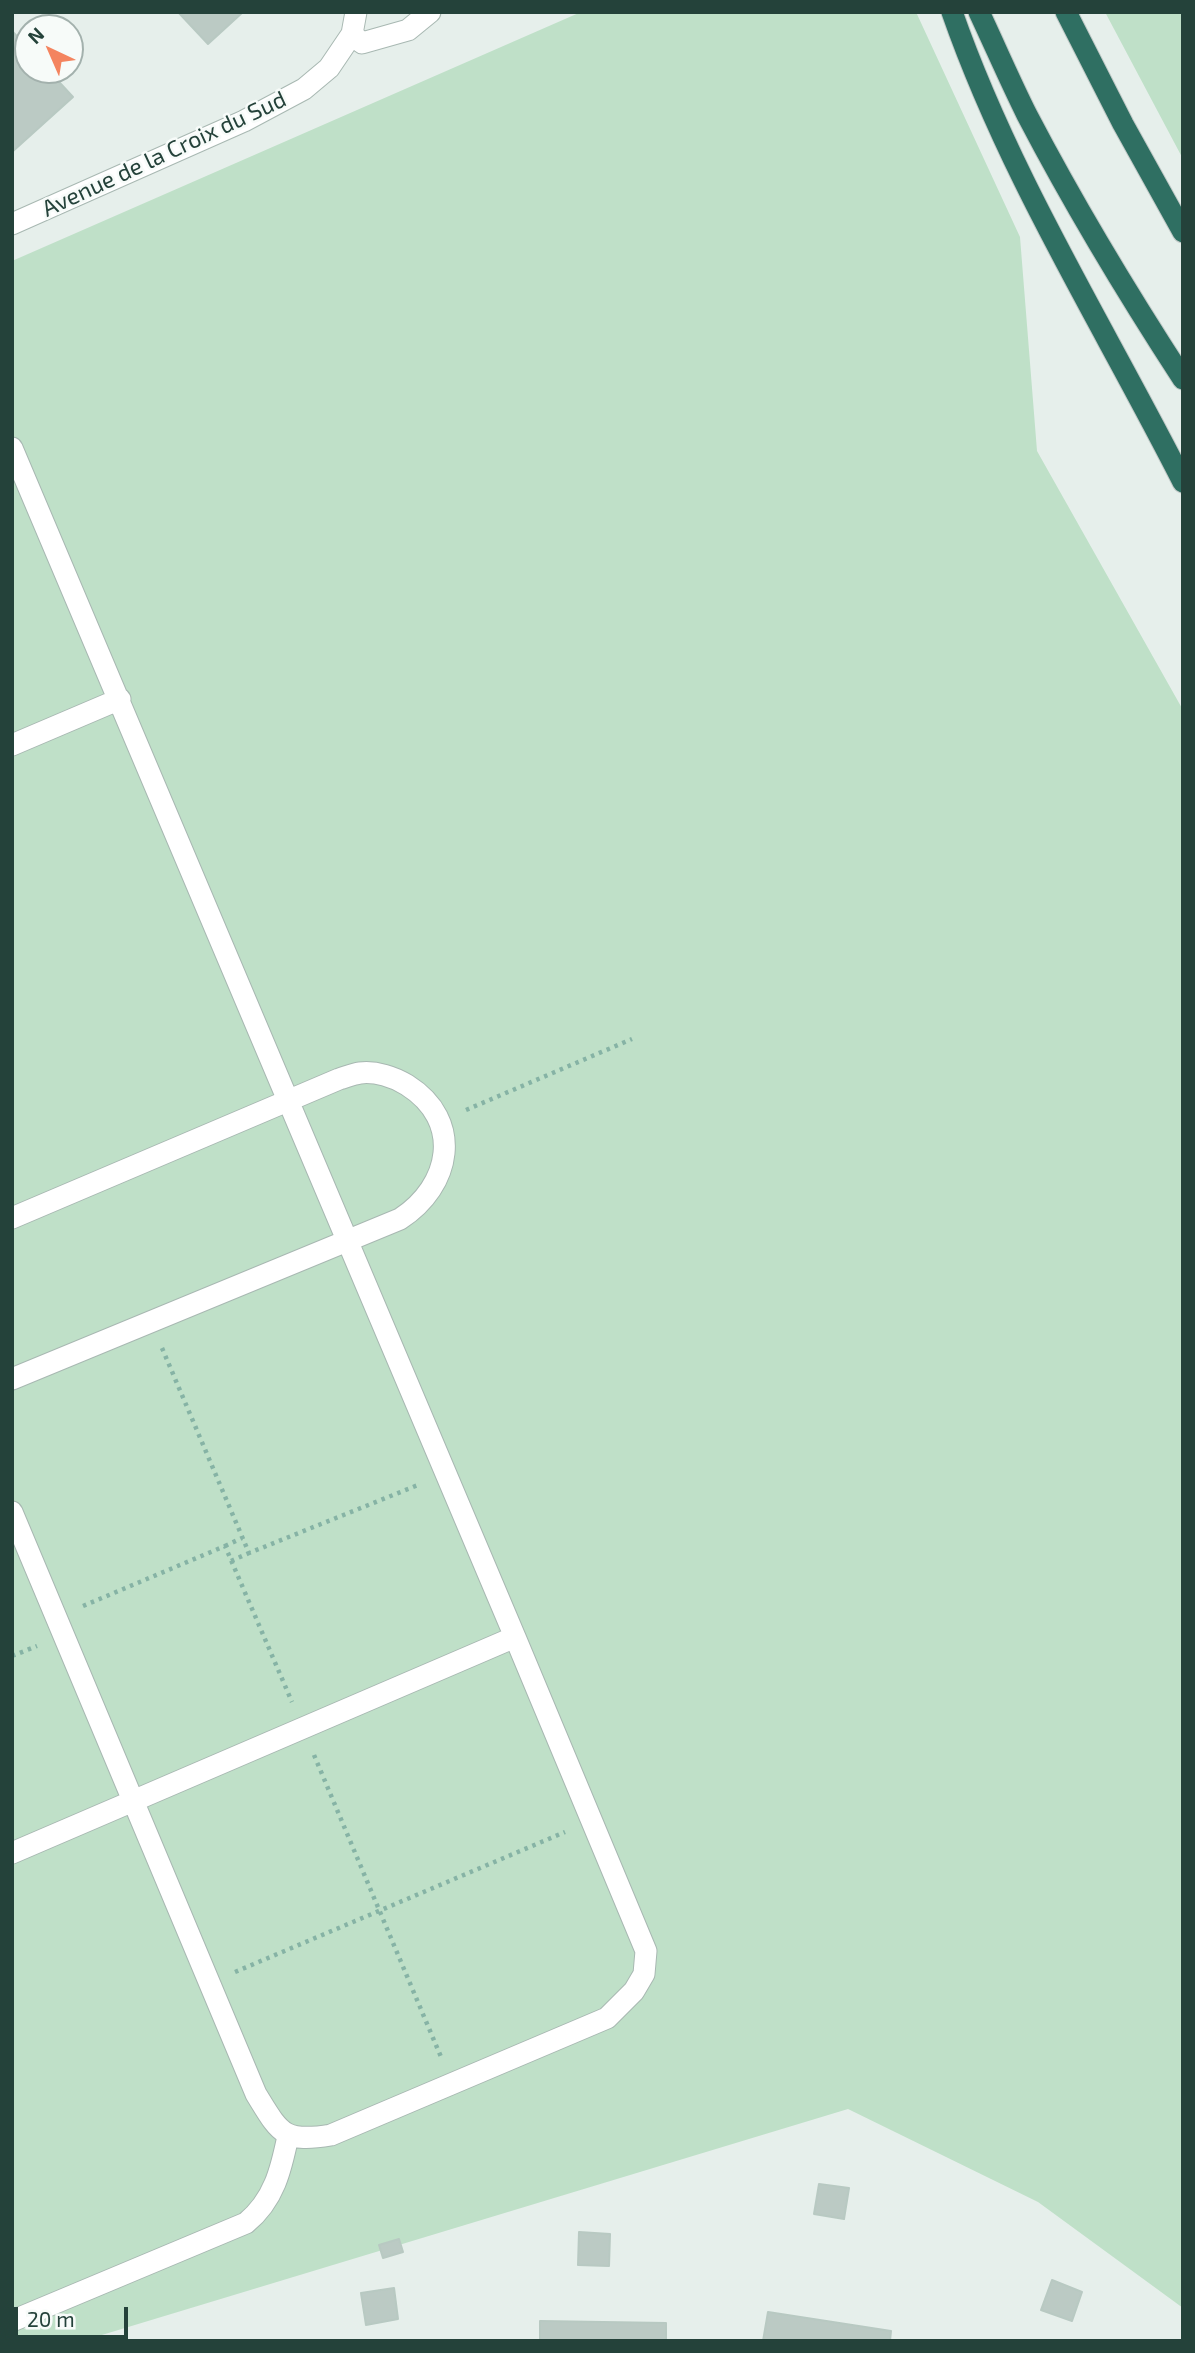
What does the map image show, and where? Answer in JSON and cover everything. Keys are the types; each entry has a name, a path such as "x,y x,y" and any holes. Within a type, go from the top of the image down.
{"highway":[{"path":"952,12 992,116 1029,194 1183,482"},
{"path":"979,12 1063,183 1183,379"},
{"path":"1066,12 1123,124 1183,232"}],"street":[{"name":"Avenue de la Croix du Sud","path":"12,224 244,121 304,89 329,68 352,34 356,12"},
{"path":"352,34 362,43 408,30 429,12"},
{"path":"12,448 646,1951 644,1974 634,1991 607,2018 331,2135 304,2139 288,2136 273,2123 256,2094 12,1512"},
{"path":"12,745 120,699"},
{"path":"12,1218 339,1079 359,1073 388,1076 415,1090 440,1122 445,1146 439,1177 425,1199 400,1219 12,1379"},
{"path":"12,1853 515,1637"},
{"path":"12,2321 246,2223 258,2213 272,2192 288,2136"}],"path":[{"path":"440,1122 632,1040"},
{"path":"151,1322 249,1553"},
{"path":"231,1560 447,1474"},
{"path":"225,1546 242,1538"},
{"path":"210,1983 592,1821"}],"green space":[{"path":"581,12 916,12 1020,237 1037,451 1183,710 1183,2308 1038,2202 848,2109 82,2341 12,2341 12,261"},
{"path":"1105,12 1183,12 1183,159"}],"building":[{"path":"178,12 243,12 208,44"},
{"path":"12,31 14,84 61,84 73,97 12,152"},
{"path":"819,2184 849,2188 844,2219 814,2214"},
{"path":"579,2232 610,2234 609,2266 578,2265"},
{"path":"399,2239 403,2252 383,2258 379,2245"},
{"path":"1052,2280 1082,2292 1072,2321 1041,2310"},
{"path":"394,2288 398,2319 366,2325 361,2293"},
{"path":"768,2312 891,2331 890,2341 763,2341"},
{"path":"540,2321 666,2323 666,2341 540,2341"}]}
